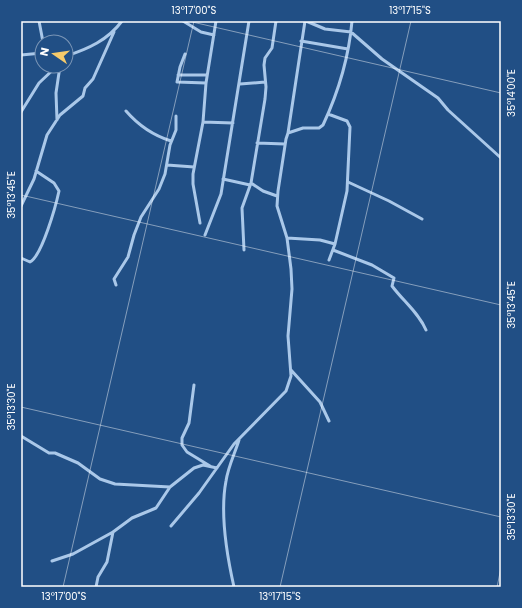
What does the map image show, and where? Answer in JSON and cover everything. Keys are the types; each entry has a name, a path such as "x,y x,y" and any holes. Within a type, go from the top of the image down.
{"street":[{"path":"39,21 41,34"},
{"path":"21,206 36,171 47,135 65,110 82,96 85,88 93,79 114,32 122,21"},
{"path":"183,21 197,30 214,35"},
{"path":"200,223 193,184 194,167 203,122 206,82 216,21"},
{"path":"205,235 221,194 249,21"},
{"path":"244,250 242,208 250,184 265,99 265,58 272,48 276,21"},
{"path":"171,526 217,468 230,449 286,391 289,384 291,370 288,355 288,330 292,289 287,238 279,212 277,196 294,99 301,41 306,21 325,29 351,32 382,60 438,98 457,118 501,158"},
{"path":"288,133 303,128 319,128 323,125 339,82 348,49 352,21"},
{"path":"74,53 100,42 114,32"},
{"path":"301,41 348,49"},
{"path":"21,55 34,53"},
{"path":"185,54 178,75 178,83 206,82"},
{"path":"21,112 39,83 48,74"},
{"path":"57,120 56,93 59,74"},
{"path":"178,75 208,75"},
{"path":"240,84 265,82"},
{"path":"126,111 147,131 158,137 171,141"},
{"path":"328,114 349,123 348,182 335,244 329,260"},
{"path":"116,285 114,279 128,257 141,217 159,189 165,174 171,141 176,130 176,116"},
{"path":"203,122 233,123"},
{"path":"257,143 285,144"},
{"path":"167,165 194,167"},
{"path":"21,258 30,262 37,255 52,221 59,191 54,183 36,171"},
{"path":"223,179 250,184 277,196"},
{"path":"348,182 389,201 422,219"},
{"path":"287,238 320,240 335,244"},
{"path":"333,250 372,265 394,278 392,286 404,302 411,306 421,318 426,330"},
{"path":"291,370 320,402 329,421"},
{"path":"194,385 188,423 182,438 182,445 187,452 210,466 217,468"},
{"path":"21,436 49,453 55,453 78,463 100,479 116,484 170,487"},
{"path":"234,587 227,545 225,503 226,481 239,440"},
{"path":"52,561 73,554 113,532 132,518 156,508 170,487 194,468 210,466"},
{"path":"96,587 98,577 107,562 113,532"}]}
